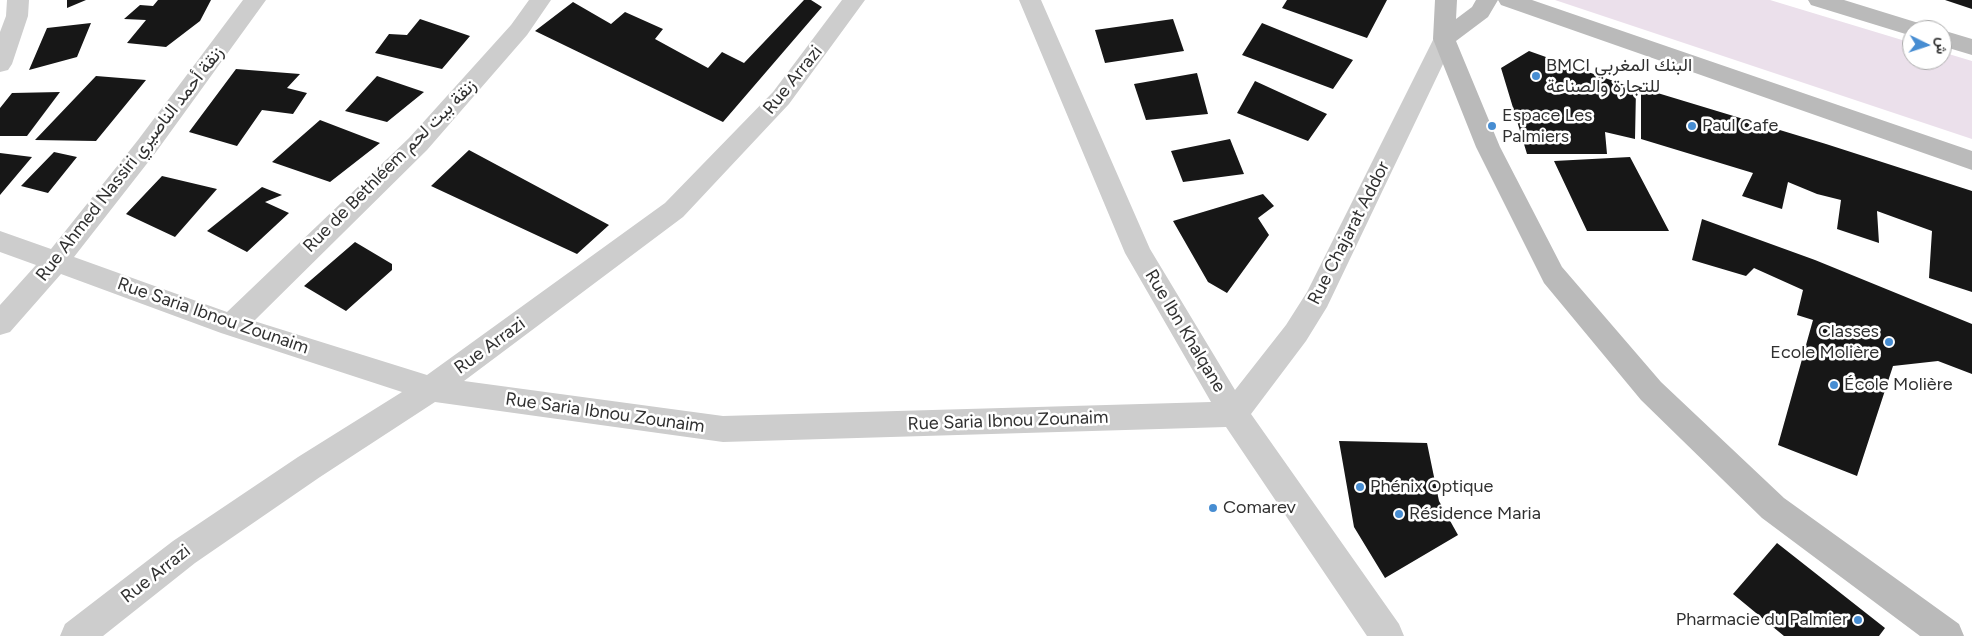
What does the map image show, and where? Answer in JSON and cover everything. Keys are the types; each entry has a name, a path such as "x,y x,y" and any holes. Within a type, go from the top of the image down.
{"street":[{"path":"0,64 18,16 18,0"},
{"name":"Rue Ahmed Nassiri زنقة أحمد الناصيري","path":"0,324 57,260 147,146 256,0"},
{"name":"Rue de Bethléem زنقة بيت لحم","path":"231,324 418,144 519,30 540,0"},
{"name":"Rue Arrazi","path":"77,636 184,552 308,467 431,389 674,210 781,98 854,0"},
{"name":"Rue Ibn Khalqane","path":"1030,0 1138,253 1234,414 1387,636"},
{"path":"1446,0 1444,39 1488,147 1553,275 1651,391 1774,508 1946,636"},
{"path":"1444,39 1480,12 1487,0"},
{"path":"1509,0 1972,160"},
{"path":"1819,0 1902,25"},
{"name":"Rue Chajarat Addor","path":"1234,414 1296,333 1318,300 1444,39"},
{"path":"1952,41 1972,47"},
{"name":"Rue Saria Ibnou Zounaim","path":"0,241 231,324 431,389 723,429 1234,414"}],"shaded area":[{"path":"1555,0 1770,0 1902,40 1902,70 1952,70 1952,55 1972,61 1972,139"}],"building":[{"path":"67,0 86,0 67,8"},
{"path":"158,0 211,0 200,21 166,47 127,43 146,20 124,19 140,5 153,6"},
{"path":"804,0 811,0 822,7 723,122 535,31 573,2 611,24 625,12 663,29 655,39 708,68 722,52 744,63"},
{"path":"1287,0 1387,0 1367,38 1282,8"},
{"path":"1945,0 1972,0 1972,9"},
{"path":"420,19 470,36 442,69 375,53 389,34 407,35"},
{"path":"1173,19 1184,51 1105,63 1095,30"},
{"path":"91,23 77,57 29,70 47,28"},
{"path":"1262,23 1353,60 1333,89 1242,55"},
{"path":"1529,51 1636,89 1635,139 1605,132 1607,154 1527,154 1501,68"},
{"path":"236,69 300,74 287,88 307,93 293,114 262,110 237,146 189,132"},
{"path":"1197,73 1208,114 1146,120 1134,84"},
{"path":"96,76 146,80 96,141 35,140"},
{"path":"377,76 424,92 387,122 345,111"},
{"path":"1255,81 1327,114 1308,141 1237,113"},
{"path":"1641,88 1972,191 1972,292 1929,278 1932,231 1877,211 1879,243 1837,229 1841,200 1817,194 1788,182 1782,209 1742,196 1753,173 1641,139"},
{"path":"60,92 27,136 0,136 0,108 12,93"},
{"path":"320,120 380,143 330,182 272,162"},
{"path":"1230,139 1244,174 1183,182 1171,151"},
{"path":"469,150 609,225 577,254 431,186"},
{"path":"54,152 77,157 48,193 21,186"},
{"path":"0,153 32,157 0,195"},
{"path":"1630,157 1669,231 1587,231 1554,161"},
{"path":"162,176 217,189 175,237 126,214"},
{"path":"262,187 282,195 265,202 289,213 247,252 207,231"},
{"path":"1263,194 1274,206 1258,218 1269,235 1227,293 1208,282 1173,221"},
{"name":"Classes Ecole Molière","path":"1702,219 1815,260 1972,324 1972,374 1938,361 1893,366 1857,476 1778,445 1813,320 1797,315 1803,290 1754,268 1746,276 1692,260"},
{"path":"355,242 392,264 392,270 346,311 304,286"},
{"name":"Résidence Maria","path":"1339,441 1427,443 1439,501 1458,535 1385,578 1354,527"},
{"path":"1777,543 1885,628 1879,636 1784,636 1733,594"}],"place":[{"name":"BMCI البنك المغربي للتجارة والصناعة","path":"1536,76"},
{"name":"Espace Les Palmiers","path":"1492,126"},
{"name":"Paul Cafe","path":"1692,126"},
{"name":"Classes Ecole Molière","path":"1889,342"},
{"name":"École Molière","path":"1834,385"},
{"name":"Phénix Optique","path":"1360,487"},
{"name":"Comarev","path":"1213,508"},
{"name":"Résidence Maria","path":"1399,514"},
{"name":"Pharmacie du Palmier","path":"1858,620"}]}
